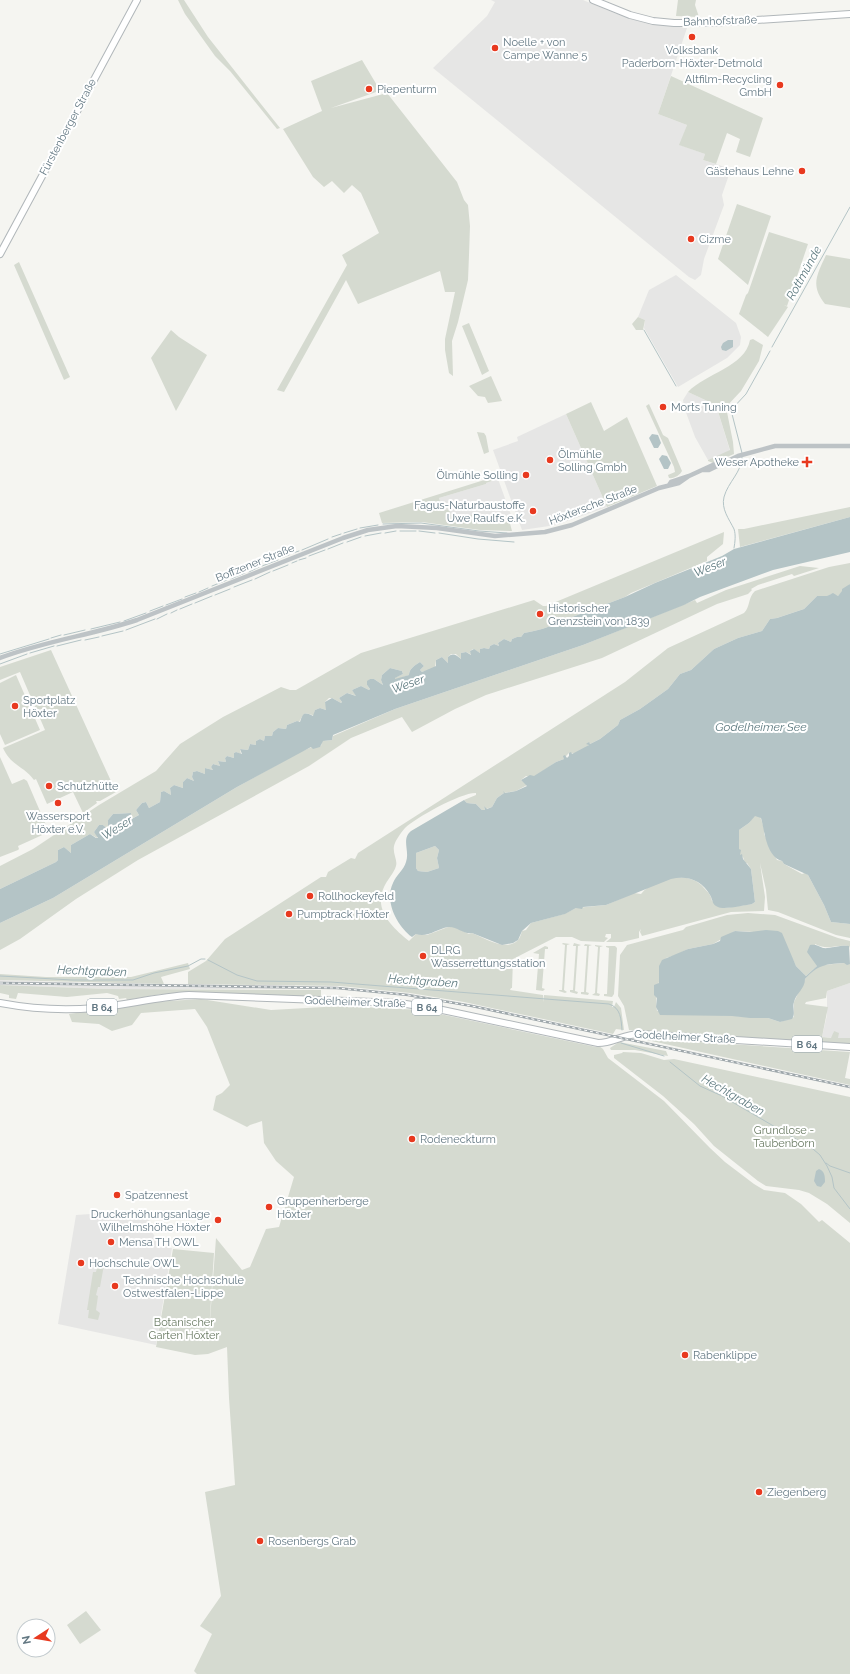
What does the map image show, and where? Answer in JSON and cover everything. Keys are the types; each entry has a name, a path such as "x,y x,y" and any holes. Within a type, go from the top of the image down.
{"main road":[{"name":"Fürstenberger Straße","path":"0,254 136,0"},
{"name":"Bahnhofstraße","path":"593,0 630,15 674,23 710,23 850,14"},
{"name":"Godelheimer Straße","path":"0,1003 41,1009 74,1010 96,1008 163,997 189,995 399,1003 433,1008 598,1043 608,1042 628,1034 640,1034 850,1047"}],"street":[{"name":"Höxtersche Straße","path":"522,535 545,532 572,525 669,485 679,483 688,476 744,454 780,445 850,446"},
{"name":"Boffzener Straße","path":"0,658 40,645 113,628 138,620 344,537 368,530 397,526 418,526 495,536 522,535"}],"shaded area":[{"path":"491,0 583,0 614,13 642,22 687,28 658,114 687,125 680,145 705,154 703,160 731,169 722,195 724,205 704,259 701,275 695,280 689,277 433,68 487,16 495,2"},
{"path":"676,275 736,323 741,337 740,345 727,358 678,387 644,328 645,320 638,317 649,290"},
{"path":"688,392 716,405 730,451 708,460 695,437 684,407 683,400"},
{"path":"566,414 607,507 556,525 522,530 493,450 518,441 517,437"},
{"path":"498,479 511,515 477,524 467,517 452,519 445,511 443,503 441,504 439,498"},
{"path":"0,980 107,984 295,985 295,989 107,989 0,985"},
{"path":"850,983 850,1038 838,1038 834,1031 832,1038 822,1037 827,1015 827,991"},
{"name":"Technische Hochschule Ostwestfalen-Lippe","path":"150,1210 149,1227 160,1245 172,1248 156,1345 58,1324 76,1215"}],"green space":[{"path":"178,0 184,0 208,37 280,128 277,129 230,71 215,56 185,14"},
{"path":"678,0 696,0 695,5 699,17 676,16"},
{"path":"362,60 378,87 376,92 331,108 387,93 457,182 464,200 468,205 470,226 468,280 452,341 453,376 449,373 445,350 445,339 455,292 445,292 440,271 358,304 346,280 284,392 277,390 347,265 342,255 379,233 361,193 352,185 344,193 332,181 324,187 313,177 283,129 322,111 311,81"},
{"path":"671,76 763,118 750,157 736,152 740,139 727,133 716,164 703,160 705,154 679,145 687,125 658,114"},
{"path":"737,204 771,216 748,285 718,259"},
{"path":"769,232 808,244 787,306 784,305 788,307 768,337 739,314 748,293"},
{"path":"826,255 850,259 850,308 825,304 820,297 816,280"},
{"path":"19,262 70,377 64,380 14,265"},
{"path":"638,317 645,320 643,330 636,330 632,324"},
{"path":"469,323 489,371 482,375 462,326"},
{"path":"171,330 207,355 176,411 151,358"},
{"path":"753,339 763,345 759,361 741,391 726,407 734,454 713,463 708,460 730,450 716,405 688,392 696,385 724,369 741,357 747,349 750,340"},
{"path":"491,376 502,401 488,403 485,397 478,396 469,386"},
{"path":"591,402 604,431 627,417 657,486 607,507 566,414"},
{"path":"649,404 663,435 668,438 682,471 675,477 669,478 668,475 675,472 674,467 646,406"},
{"path":"477,432 484,433 486,436 489,452 484,454"},
{"path":"497,476 498,479 486,484 439,498 441,504 443,503 445,510 449,509 452,518 461,516 462,518 474,514 477,524 508,516 512,531 480,530 422,522 382,523 379,513"},
{"path":"850,507 850,517 740,547 738,529"},
{"path":"724,532 723,544 707,557 707,561 631,593 625,597 546,628 524,633 521,637 512,639 511,642 504,639 498,643 499,646 494,644 490,646 489,649 480,649 480,653 473,649 470,651 472,655 466,652 461,653 461,659 456,654 451,654 448,657 448,663 442,657 436,660 435,668 422,672 420,670 424,666 420,662 411,669 409,675 395,680 394,678 403,674 402,671 390,668 382,675 381,680 383,685 374,679 370,679 367,682 370,689 369,690 361,686 352,690 357,696 347,693 339,698 342,702 341,703 329,698 325,702 327,708 326,710 320,708 315,710 314,716 304,714 299,722 297,721 287,725 286,729 278,728 273,732 272,736 265,736 264,741 260,739 256,741 256,745 250,744 248,750 240,749 241,754 236,752 234,753 234,758 227,756 225,758 226,762 218,761 220,766 213,764 211,767 213,770 205,768 205,774 197,771 193,772 192,777 194,781 187,778 183,782 183,788 174,785 170,788 171,795 164,791 161,792 160,802 149,808 146,802 142,803 136,810 139,815 123,823 122,821 131,816 131,813 113,814 108,820 110,831 103,825 99,825 94,832 98,836 97,838 90,834 71,845 71,853 64,847 58,850 58,860 56,862 0,889 0,866 33,849 99,805 156,771 180,744 223,717 281,687 296,690 361,653 534,600 543,606 546,606"},
{"path":"850,563 850,584 838,596 831,594 828,596 817,596 804,609 770,619 762,631 738,638 714,649 691,670 680,674 668,689 640,709 620,720 618,725 600,739 590,744 588,742 589,745 585,749 577,753 569,753 564,759 556,762 534,777 526,776 521,780 527,785 516,791 504,793 497,798 492,807 486,809 484,806 485,810 482,810 476,804 467,803 464,800 476,795 476,793 469,794 439,806 410,824 402,831 395,843 394,849 396,866 384,887 381,895 381,903 386,918 409,941 416,934 427,935 448,927 455,927 489,941 508,945 518,940 522,931 526,930 531,923 564,914 576,908 606,905 634,893 641,894 654,884 671,878 690,879 697,882 708,892 712,901 725,908 752,904 755,902 751,869 740,855 738,845 739,830 749,823 754,816 760,816 764,828 764,834 777,860 782,861 784,864 802,874 805,873 808,875 831,922 850,924 850,938 836,935 778,912 768,910 766,890 760,863 765,897 764,911 731,912 642,936 640,932 641,929 639,932 639,938 622,942 606,942 611,938 611,934 606,934 605,937 608,938 604,942 581,941 572,937 556,937 513,959 512,988 510,990 543,995 543,1002 544,995 613,1001 612,1007 614,1007 616,1002 621,1008 624,1030 616,1029 613,1034 464,1002 410,993 340,986 188,984 188,972 206,961 225,939 321,877 326,877 328,872 351,858 355,859 358,853 625,682 668,648 744,613 751,596 755,591 829,567"},
{"path":"800,566 819,568 794,576 792,574 758,585 751,589 752,590 748,594 717,604 602,658 486,695 455,709 412,732 402,717 351,738 309,766 138,860 76,899 20,939 0,950 0,923 53,898 237,787 300,752 312,747 321,746 322,741 332,740 333,736 395,709 583,645 695,600 697,603 726,590"},
{"path":"51,650 116,792 100,801 96,801 97,803 83,813 73,792 47,804 36,779 34,780 10,759 3,748 45,730 20,672 0,680 0,667"},
{"name":"Sportplatz Höxter","path":"16,675 40,730 5,745 0,734 0,683"},
{"path":"0,757 12,784 24,779 27,781 49,832 18,846 18,850 0,857"},
{"path":"435,846 439,850 437,858 439,868 427,872 418,871 416,868 416,853"},
{"path":"748,913 775,915 850,941 850,948 849,946 824,947 815,944 817,966 806,976 796,966 791,956 754,932 735,931 713,944 688,949 666,958 657,991 657,1011 768,1018 780,1022 794,1017 794,1002 808,975 823,965 844,963 850,964 850,983 827,991 826,998 806,1002 805,1004 828,1007 822,1037 831,1038 834,1031 839,1033 838,1038 850,1038 850,1044 629,1030 624,1006 618,996 620,955 627,945 683,930 686,927 727,915"},
{"path":"574,943 581,945 578,946 575,991 578,992 577,994 570,992 570,990 573,990 576,946 573,946"},
{"path":"562,944 570,944 567,945 564,990 567,992 565,993 559,991 562,990 565,945"},
{"path":"585,944 592,945 589,946 586,992 589,993 588,995 581,994 581,992 584,992 587,946 584,946"},
{"path":"595,945 603,946 600,947 597,993 600,994 599,996 592,995 595,993 598,947"},
{"path":"545,946 548,947 548,949 545,949 542,988 545,989 543,991 536,990 539,954 533,953"},
{"path":"606,946 615,946 617,948 614,994 612,997 604,996 604,994 607,994 609,948"},
{"path":"188,963 190,969 161,977 164,984 0,980 0,974 46,977 131,977"},
{"path":"0,985 107,989 321,990 321,998 204,993 162,994 127,1000 126,998 119,999 118,996 107,993 67,997 18,993 16,999 9,998 9,995 0,993"},
{"name":"Botanischer Garten Höxter","path":"201,999 271,1010 342,1006 421,1010 596,1047 599,1046 603,1049 608,1058 664,1101 725,1162 764,1190 785,1193 801,1204 819,1222 822,1220 850,1243 850,1674 197,1674 194,1671 212,1634 200,1626 221,1596 205,1492 235,1485 227,1347 208,1354 195,1355 156,1347 173,1249 214,1253 208,1347 216,1238 242,1270 250,1267 266,1229 279,1227 294,1177 276,1161 264,1143 262,1121 247,1127 213,1110 216,1096 222,1093 230,1085 207,1027 195,1009 141,1013 132,1025 112,1031 99,1024 72,1022 69,1014 153,1002"},
{"path":"638,1038 850,1052 845,1078 850,1079 850,1085"},
{"path":"619,1042 666,1051 668,1056 635,1050 611,1050 610,1048"},
{"name":"Grundlose - Taubenborn","path":"623,1052 641,1053 664,1060 674,1059 850,1097 850,1223 827,1204 809,1193 799,1190 766,1186 758,1181 714,1146 694,1124 663,1096 614,1058 614,1055"},
{"path":"98,1264 104,1265 100,1287 98,1287 96,1295 98,1296 96,1310 100,1313 98,1320 88,1318 89,1310 87,1310 93,1272 96,1272"},
{"path":"86,1611 101,1630 80,1644 67,1625"}],"water":[{"path":"728,340 733,340 733,347 726,351 722,350 721,347 723,343"},
{"path":"652,434 658,435 661,443 658,448 654,448 649,438"},
{"path":"662,455 667,456 671,463 668,469 664,469 659,459"},
{"name":"Weser","path":"850,517 850,552 773,570 700,597 684,605 583,645 395,709 333,735 332,740 323,741 320,747 313,749 311,747 237,787 53,898 0,923 0,889 56,862 58,860 58,850 64,847 71,853 71,845 90,834 98,838 94,832 99,825 103,825 110,831 108,820 113,814 131,813 131,816 122,821 124,823 139,815 136,810 142,803 146,802 149,808 160,802 161,792 164,791 171,795 170,788 174,785 183,788 183,782 187,778 194,781 192,777 193,772 197,771 205,774 205,768 213,770 211,767 213,764 220,766 218,761 226,762 225,758 227,756 234,758 234,753 236,752 242,754 240,749 248,750 250,744 256,745 256,741 260,739 264,741 265,736 272,736 273,732 278,728 286,729 287,725 297,721 300,722 304,714 313,716 315,710 320,708 326,710 325,702 332,698 341,703 342,702 339,698 347,693 356,696 352,690 361,686 369,690 367,681 370,679 374,679 383,685 381,680 382,675 390,668 402,671 403,674 395,679 409,675 411,669 420,662 424,666 420,670 422,672 436,666 436,660 442,657 448,663 448,657 453,654 461,659 461,653 466,652 471,655 470,651 474,649 480,653 480,649 489,649 490,646 494,644 499,646 498,643 504,639 511,642 512,639 521,637 524,633 546,628 625,597 655,583 722,556 734,549"},
{"name":"Godelheimer See","path":"850,584 850,924 831,922 808,875 784,864 773,854 767,843 761,818 755,816 749,823 739,830 740,855 742,854 743,859 751,869 755,902 752,904 730,908 718,907 714,904 707,890 698,882 688,878 677,878 606,905 583,907 582,909 576,908 565,914 531,923 522,931 518,940 513,943 502,945 472,933 466,933 451,927 424,935 416,934 412,937 401,926 394,913 390,897 394,880 404,868 406,862 406,841 408,834 411,831 464,800 467,803 476,804 482,810 485,810 484,806 487,809 492,807 497,798 504,793 503,791 505,793 516,791 527,786 521,780 530,775 534,776 556,762 564,759 563,756 565,755 567,758 569,753 571,752 572,754 589,745 586,744 589,742 590,744 600,739 618,725 620,720 640,709 668,689 680,674 691,670 714,649 738,638 762,631 770,619 804,609 817,596 827,596 833,593 838,596 842,589","holes":["435,846 439,850 437,858 439,868 427,872 418,871 416,868 416,853"]},
{"path":"766,930 778,931 782,933 796,966 806,976 817,966 807,952 810,945 823,948 849,946 850,964 847,965 844,963 822,966 810,974 805,979 804,986 795,999 794,1015 792,1019 780,1022 768,1018 660,1015 656,1007 657,998 654,995 654,985 659,983 659,966 662,960 688,949 713,944 720,941 721,937 735,931 750,932"},
{"path":"819,1169 824,1173 825,1178 825,1182 821,1187 817,1186 814,1181 816,1171"}],"waterway":[{"name":"Rottmünde","path":"772,347 850,207"},
{"path":"644,330 676,386"},
{"name":"Rottmünde","path":"742,453 732,409 746,394 770,351"},
{"name":"Rottmünde","path":"734,548 735,531 726,514 723,501 728,487 740,467 742,457"},
{"path":"383,524 421,523 479,531 507,533"},
{"path":"360,528 378,525"},
{"path":"344,533 357,529"},
{"path":"385,533 396,531"},
{"path":"400,531 416,531"},
{"path":"419,531 435,533"},
{"path":"365,536 381,533"},
{"path":"439,533 478,539 514,542"},
{"path":"332,537 341,534"},
{"path":"347,542 361,537"},
{"path":"302,550 328,539"},
{"path":"328,549 343,543"},
{"path":"309,556 325,550"},
{"path":"293,553 299,551"},
{"path":"281,558 289,555"},
{"path":"299,560 306,558"},
{"path":"262,566 278,560"},
{"path":"292,563 297,561"},
{"path":"273,571 288,565"},
{"path":"249,572 259,567"},
{"path":"255,579 270,572"},
{"path":"231,579 245,573"},
{"path":"212,586 227,580"},
{"path":"234,587 252,580"},
{"path":"199,592 208,588"},
{"path":"215,595 230,589"},
{"path":"185,597 196,593"},
{"path":"195,603 212,596"},
{"path":"166,605 182,599"},
{"path":"180,609 192,604"},
{"path":"150,611 163,606"},
{"path":"171,613 177,610"},
{"path":"124,621 146,613"},
{"path":"157,619 167,614"},
{"path":"126,630 155,619"},
{"path":"91,629 120,622"},
{"path":"64,635 85,630"},
{"path":"102,636 123,631"},
{"path":"51,638 61,635"},
{"path":"85,640 99,637"},
{"path":"0,654 49,639"},
{"path":"57,646 81,640"},
{"path":"30,653 54,646"},
{"path":"0,664 27,654"},
{"name":"Hechtgraben","path":"0,976 72,980 133,980 154,973 188,966 201,959 205,959"},
{"name":"Hechtgraben","path":"208,960 237,975 257,981 331,982 609,1004 618,1011 621,1018 622,1030"},
{"name":"Hechtgraben","path":"621,1043 664,1056"},
{"name":"Hechtgraben","path":"670,1062 700,1086 722,1096 813,1149 820,1155 827,1166 832,1177 834,1188 850,1209"},
{"path":"826,1163 830,1166 850,1173"}],"railway":[{"path":"0,983 337,988 408,995 472,1006 850,1087"}],"place":[{"name":"Volksbank Paderborn-Höxter-Detmold","path":"692,37"},
{"name":"Noelle + von Campe Wanne 5","path":"495,48"},
{"name":"Altfilm-Recycling GmbH","path":"780,85"},
{"name":"Piepenturm","path":"369,89"},
{"name":"Gästehaus Lehne","path":"802,171"},
{"name":"Cizme","path":"691,239"},
{"name":"Morts Tuning","path":"663,407"},
{"name":"Ölmühle Solling Gmbh","path":"550,460"},
{"name":"Weser Apotheke","path":"807,462"},
{"name":"Ölmühle Solling","path":"526,475"},
{"name":"Fagus-Naturbaustoffe Uwe Raulfs e.K.","path":"533,511"},
{"name":"Historischer Grenzstein von 1839","path":"540,614"},
{"name":"Sportplatz Höxter","path":"15,706"},
{"name":"Schutzhütte","path":"49,786"},
{"name":"Wassersport Höxter e.V.","path":"58,803"},
{"name":"Rollhockeyfeld","path":"310,896"},
{"name":"Pumptrack Höxter","path":"289,914"},
{"name":"DLRG Wasserrettungsstation","path":"423,956"},
{"name":"Rodeneckturm","path":"412,1139"},
{"name":"Spatzennest","path":"117,1195"},
{"name":"Gruppenherberge Höxter","path":"269,1207"},
{"name":"Druckerhöhungsanlage Wilhelmshöhe Höxter","path":"218,1220"},
{"name":"Mensa TH OWL","path":"111,1242"},
{"name":"Hochschule OWL","path":"81,1263"},
{"name":"Technische Hochschule Ostwestfalen-Lippe","path":"115,1286"},
{"name":"Rabenklippe","path":"685,1355"},
{"name":"Ziegenberg","path":"759,1492"},
{"name":"Rosenbergs Grab","path":"260,1541"}]}
